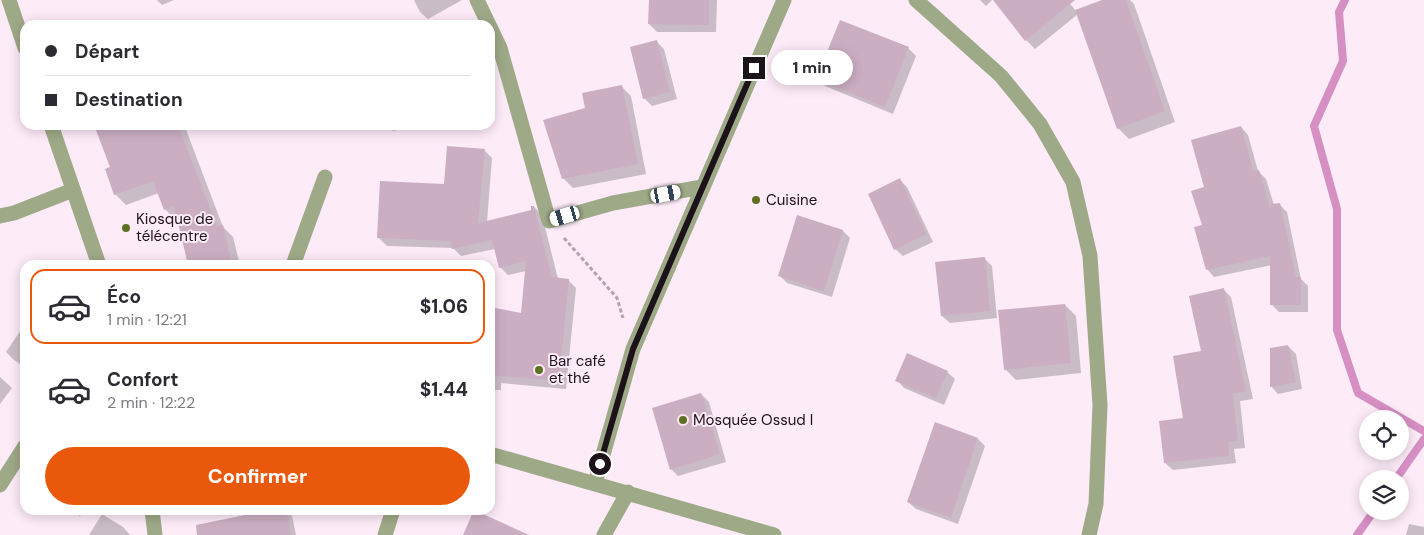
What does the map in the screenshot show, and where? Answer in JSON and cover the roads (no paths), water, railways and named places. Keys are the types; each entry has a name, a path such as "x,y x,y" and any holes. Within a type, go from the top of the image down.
{"street":[{"path":"9,0 20,33"},
{"path":"477,0 487,20"},
{"path":"595,483 633,349 784,0"},
{"path":"916,0 1001,76 1040,124 1072,182 1090,256 1100,405 1096,504 1089,535"},
{"path":"495,37 500,48 549,221 613,203 702,187"},
{"path":"53,130 97,260"},
{"path":"295,260 326,176"},
{"path":"0,216 14,213 73,190"},
{"path":"0,485 20,454"},
{"path":"495,455 774,535"},
{"path":"604,535 628,492"},
{"path":"153,515 155,535"},
{"path":"385,535 391,515"}],"waterway":[{"path":"1345,0 1339,12 1343,61 1314,126 1337,209 1337,330 1358,393 1424,431"},
{"path":"1402,470 1424,439"},
{"path":"1357,535 1368,520"}],"place":[{"name":"Cuisine","path":"756,200"},
{"name":"Kiosque de télécentre","path":"126,228"},
{"name":"Bar café et thé","path":"539,370"},
{"name":"Mosquée Ossud I","path":"683,420"}]}
